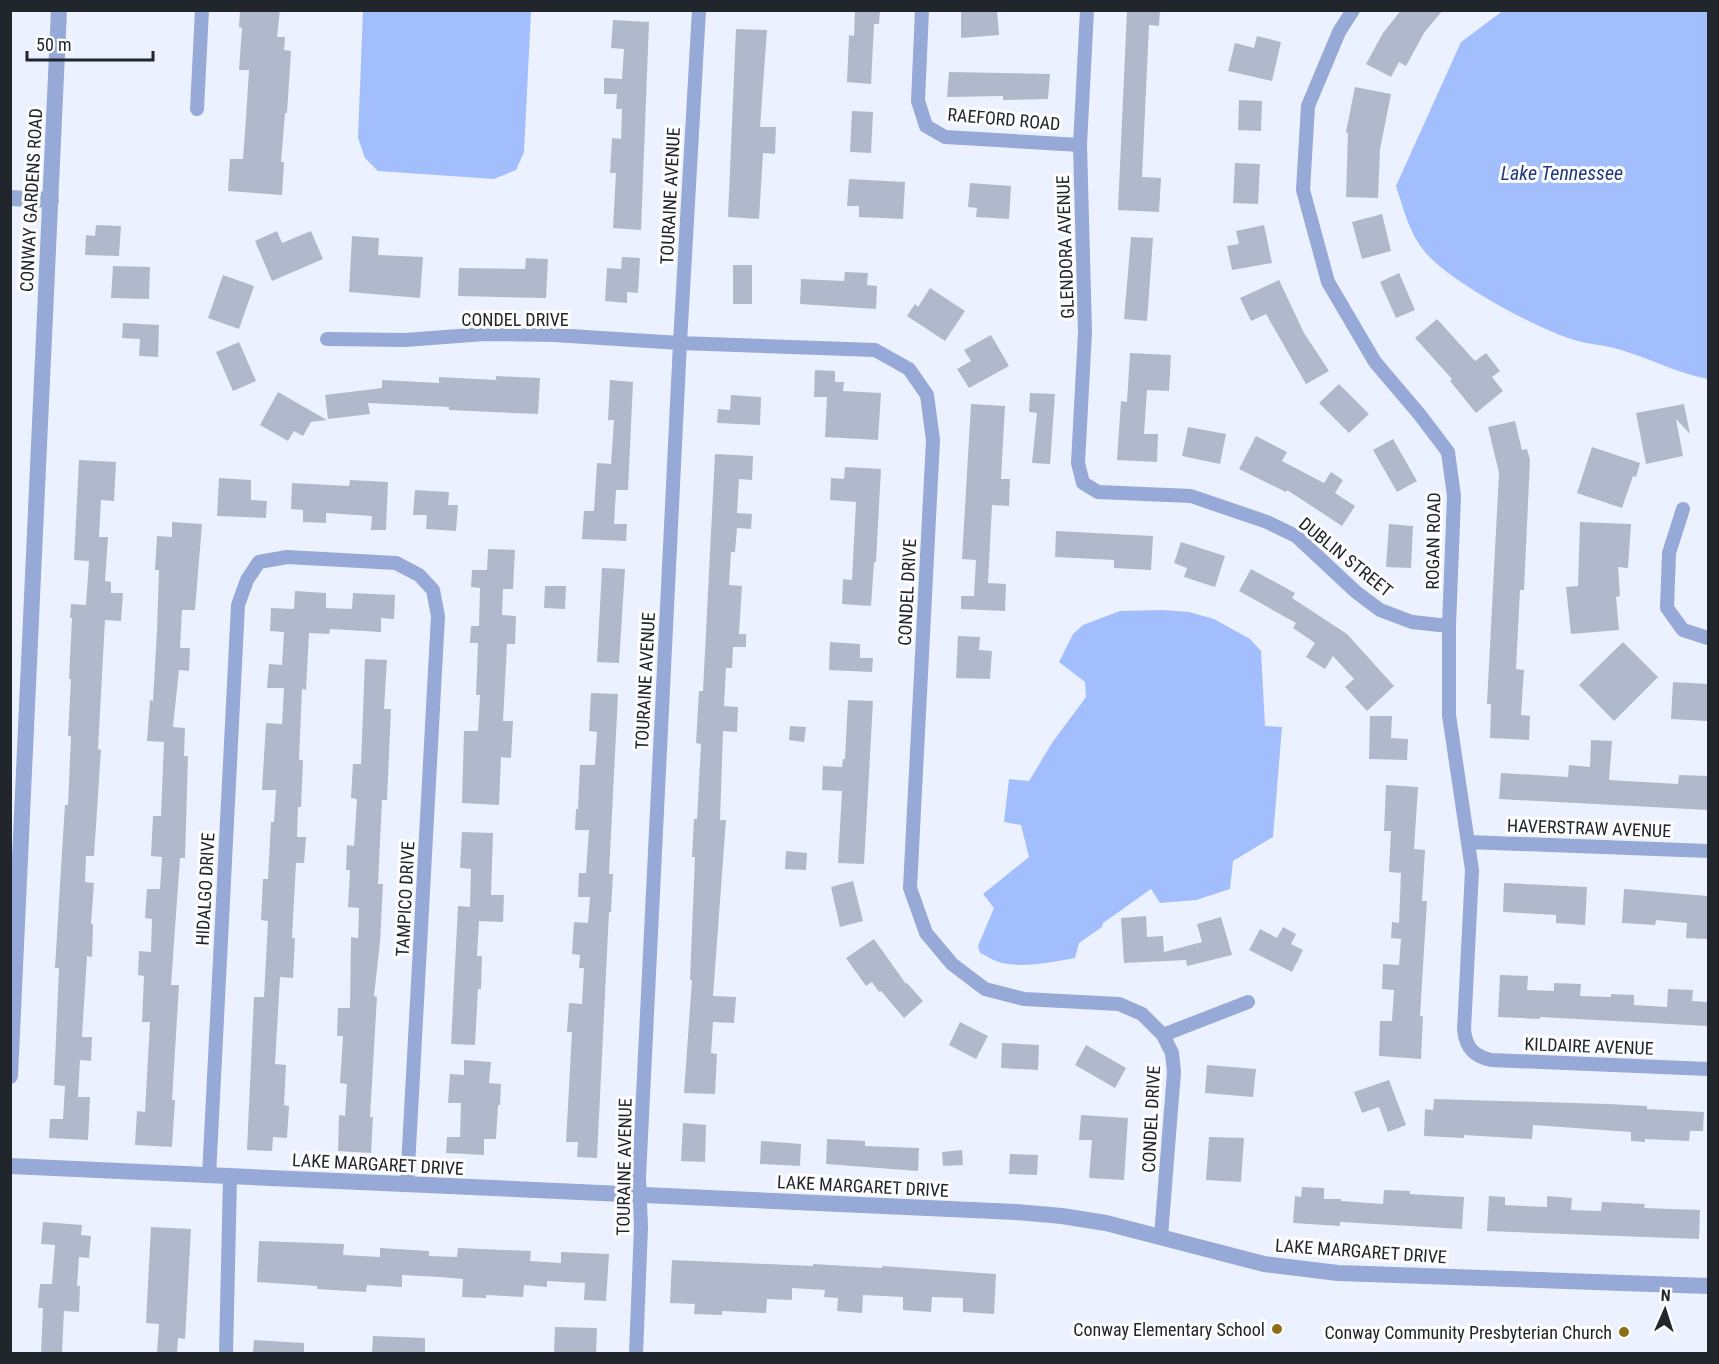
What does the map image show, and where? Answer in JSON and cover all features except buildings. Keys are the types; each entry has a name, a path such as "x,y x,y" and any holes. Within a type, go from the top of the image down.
{"street":[{"name":"CONWAY GARDENS ROAD","path":"10,1076 13,921 60,10"},
{"path":"197,109 202,10"},
{"name":"TOURAINE AVENUE","path":"636,1353 641,1227 639,1177 680,343 699,10"},
{"name":"RAEFORD ROAD","path":"922,10 918,101 926,126 945,137 1080,145"},
{"name":"GLENDORA AVENUE","path":"1083,483 1078,464 1085,332 1080,145 1087,10"},
{"name":"ROGAN ROAD","path":"1353,10 1339,32 1308,106 1303,190 1328,282 1375,362 1448,452 1454,496 1449,626 1449,715 1472,870 1464,1030 1465,1041 1471,1050"},
{"path":"10,198 51,200"},
{"name":"CONDEL DRIVE","path":"327,339 405,340 485,334 554,335 680,343 875,350 909,369 927,395 933,440 910,888 926,933 952,964 985,989 1024,999 1119,1004 1142,1014 1163,1035 1172,1053 1174,1072 1161,1236"},
{"name":"DUBLIN STREET","path":"1083,483 1098,492 1191,496 1267,522 1296,536 1356,592 1380,610 1412,622 1449,626"},
{"path":"1683,509 1669,553 1667,608 1683,630 1708,638"},
{"name":"HIDALGO DRIVE","path":"209,1176 238,605 247,580 259,562 286,557 396,563 419,575 433,590 438,616"},
{"name":"TAMPICO DRIVE","path":"407,1185 438,616"},
{"name":"HAVERSTRAW AVENUE","path":"1468,842 1708,851"},
{"path":"1163,1035 1248,1002"},
{"name":"KILDAIRE AVENUE","path":"1471,1050 1479,1057 1491,1060 1708,1069"},
{"name":"LAKE MARGARET DRIVE","path":"10,1166 1027,1213 1106,1223 1254,1262 1338,1273 1708,1286"},
{"path":"226,1353 230,1177"}],"water":[{"name":"Lake Tennessee","path":"1504,10 1708,11 1708,379 1684,373 1626,351 1562,336 1542,327 1474,291 1437,264 1419,245 1396,186 1461,42"},
{"path":"363,11 531,11 524,152 516,170 494,179 378,171 365,158 358,138"},
{"path":"1120,611 1189,612 1214,619 1250,639 1261,651 1265,726 1282,727 1273,837 1233,861 1230,889 1196,900 1160,903 1151,889 1079,943 1075,958 1020,965 993,960 980,953 978,946 994,908 983,894 1029,857 1021,825 1004,822 1009,779 1029,781 1052,743 1086,697 1085,682 1059,662 1073,634 1083,625"}],"place":[{"name":"Conway Elementary School","path":"1277,1329"},
{"name":"Conway Community Presbyterian Church","path":"1624,1332"}]}
